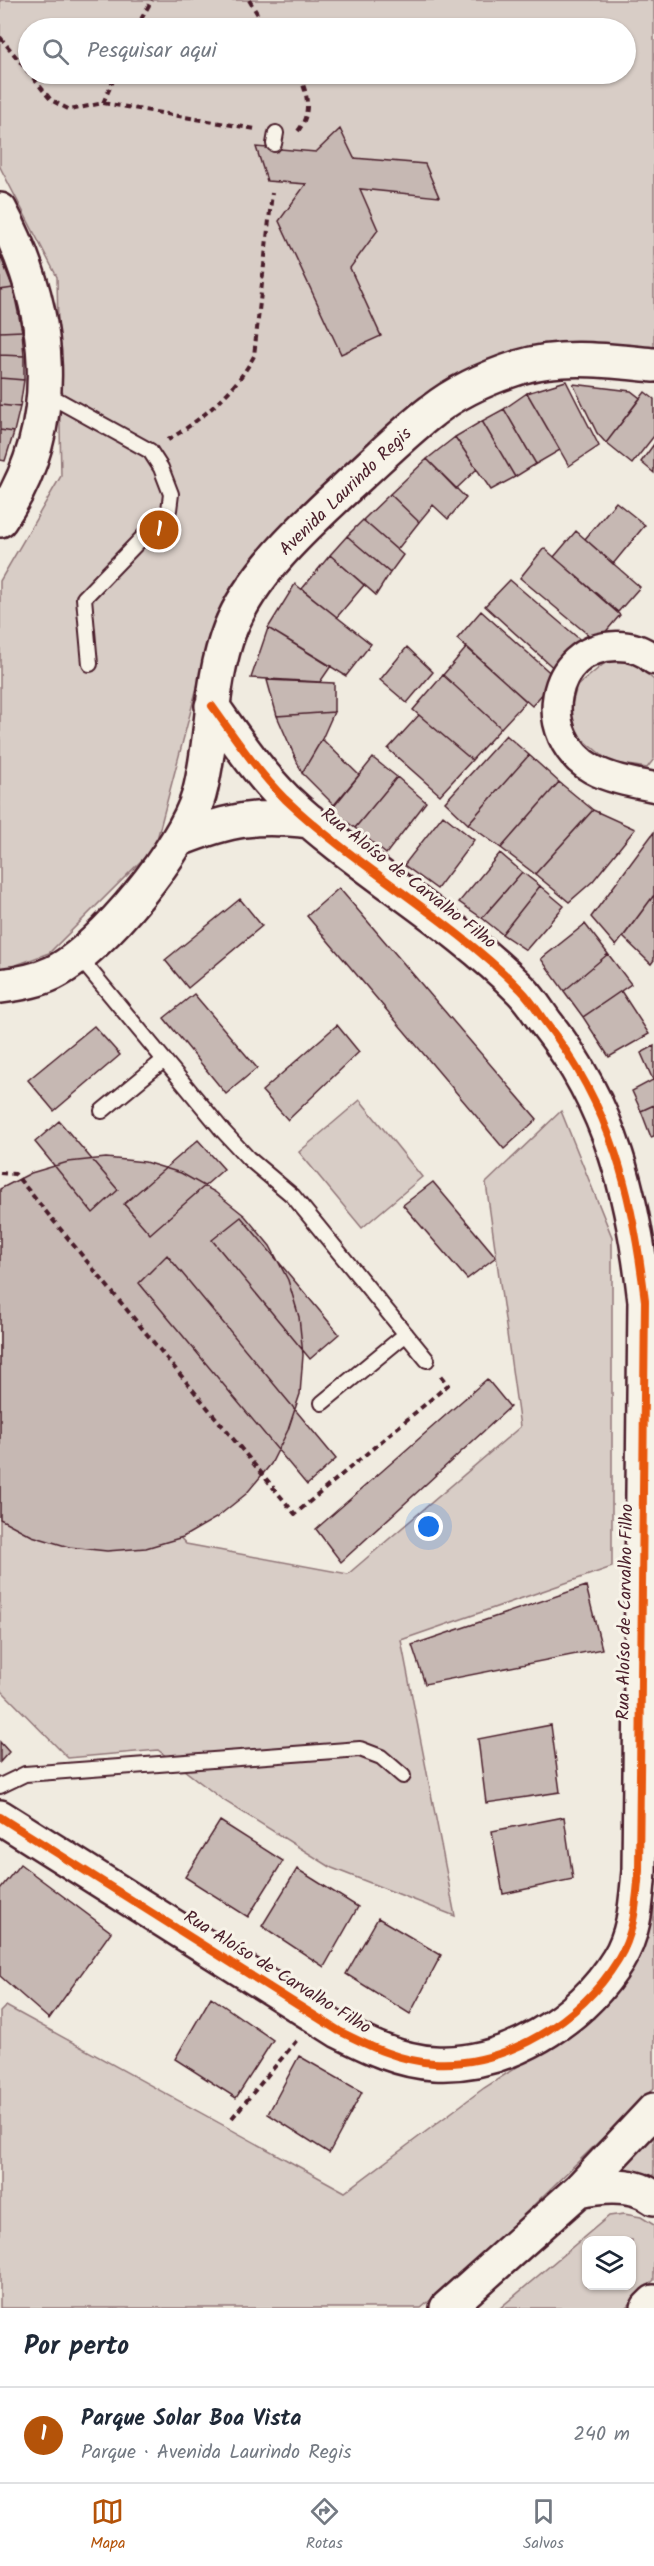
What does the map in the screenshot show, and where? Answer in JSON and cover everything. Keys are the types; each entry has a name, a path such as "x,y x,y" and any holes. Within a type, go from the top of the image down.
{"street":[{"path":"0,210 24,260 38,301 45,393 39,429 27,471 0,520"},
{"name":"Avenida Laurindo Regis","path":"0,986 24,984 53,973 79,957 140,894 180,839 198,798 206,764 218,668 231,627 255,587 289,544 322,510 433,410 478,382 523,366 579,360 654,365"},
{"path":"654,660 631,646 608,646 587,653 569,668 559,687 555,713 559,732 574,754 591,768 610,776 654,787"},
{"name":"Rua Aloíso de Carvalho Filho","path":"0,1817 339,2031 381,2053 434,2063 479,2058 522,2045 563,2020 594,1992 619,1959 635,1917 639,1871 645,1300 638,1244 627,1188 612,1139 590,1088 559,1039 523,992 474,947 310,821 284,797 212,706"},
{"name":"Rua Aloíso de Carvalho Filho","path":"180,839 219,824 242,819 274,817 310,821"},
{"path":"447,2308 579,2190 654,2110"},
{"path":"579,2190 607,2185 647,2193 654,2198"},
{"path":"648,2308 654,2302"}],"lane":[{"path":"45,393 150,451 161,468 171,494 169,510 84,598 90,664"},
{"path":"79,957 242,1152 293,1196 427,1360"},
{"path":"102,1111 164,1060"},
{"path":"322,1402 406,1334"},
{"path":"0,1786 25,1774 360,1749 381,1758 403,1776"}],"path":[{"path":"142,18 152,0"},
{"path":"249,0 260,18"},
{"path":"0,37 18,59"},
{"path":"38,84 51,100 70,110 104,103 275,138 293,136 304,124 309,102 302,84"},
{"path":"104,103 112,84"},
{"path":"150,451 190,427 226,395 244,376 254,356 272,193"},
{"path":"0,1173 15,1174 295,1514 448,1385 427,1360"},
{"path":"232,2118 294,2043"}],"shaded area":[{"path":"0,0 654,0 654,348 560,345 472,366 331,479 216,615 155,847 49,953 0,971 0,581 61,476 57,277 0,167"},
{"path":"630,660 654,680 654,759 647,768 610,762 580,737 569,715 577,686 605,663"},
{"path":"360,1100 422,1177 362,1228 299,1152"},
{"path":"561,1111 612,1237 612,1567 401,1640 455,1916 332,1868 223,1800 158,1750 68,1758 0,1689 0,1331 186,1544 348,1574 520,1427 486,1183"},
{"path":"654,1883 654,2088 469,2268 421,2308 0,2308 0,2012 6,2006 345,2192 484,2088 594,2018"},
{"path":"654,2137 654,2195 622,2170"},
{"path":"624,2214 641,2217 654,2225 654,2280 626,2308 500,2308 582,2239 582,2290 636,2290 636,2236 585,2236 609,2216"}],"building":[{"path":"340,129 354,158 425,164 439,197 360,189 378,230 350,268 381,336 341,354 279,221 306,184 267,181 256,147 316,152"},
{"path":"0,255 13,288 0,290"},
{"path":"13,288 22,331 0,332 0,290"},
{"path":"22,331 24,356 0,355 0,332"},
{"path":"0,355 24,356 24,380 0,378"},
{"path":"0,378 24,380 20,407 0,405"},
{"path":"566,381 599,446 569,466 527,393"},
{"path":"573,384 631,391 640,398 606,443 597,433"},
{"path":"645,392 654,399 654,436 632,464 606,443"},
{"path":"527,393 560,450 536,464 504,409"},
{"path":"0,405 20,407 14,432 0,430"},
{"path":"504,409 536,464 515,477 482,421"},
{"path":"482,421 515,477 491,490 455,437"},
{"path":"0,430 14,432 5,461 0,460"},
{"path":"455,437 477,469 456,489 427,459"},
{"path":"654,444 654,473 641,462"},
{"path":"427,459 466,498 448,519 433,505 419,522 390,494"},
{"path":"390,494 419,522 397,550 363,520"},
{"path":"616,502 645,525 613,564 585,539"},
{"path":"363,520 403,555 390,573 347,536"},
{"path":"576,531 640,587 618,612 554,557"},
{"path":"347,536 390,573 376,595 330,555"},
{"path":"544,548 620,615 597,642 520,578"},
{"path":"330,555 364,585 337,617 302,589"},
{"path":"510,580 584,643 559,673 485,606"},
{"path":"295,584 371,644 346,676 268,628"},
{"path":"481,611 556,678 532,706 457,639"},
{"path":"268,628 331,666 320,682 251,678"},
{"path":"407,647 433,672 407,703 380,680"},
{"path":"467,647 526,701 501,728 443,675"},
{"path":"443,675 501,728 472,760 413,710"},
{"path":"267,680 334,683 334,712 277,716"},
{"path":"334,712 322,739 302,773 277,716"},
{"path":"419,715 472,760 440,795 388,749"},
{"path":"506,735 529,755 468,824 445,802"},
{"path":"322,739 359,775 334,805 302,773"},
{"path":"529,755 559,782 501,848 468,824"},
{"path":"373,758 397,777 355,828 331,810"},
{"path":"397,777 426,802 386,854 355,828"},
{"path":"559,782 593,810 535,874 501,848"},
{"path":"593,810 635,829 593,881 569,902 535,874"},
{"path":"443,815 474,840 437,889 404,865"},
{"path":"654,832 654,895 616,946 591,917"},
{"path":"500,853 522,872 482,918 459,902"},
{"path":"522,872 540,886 502,934 482,918"},
{"path":"540,886 564,906 526,950 502,934"},
{"path":"339,888 537,1119 504,1149 307,916"},
{"path":"654,895 654,960 651,964 623,937"},
{"path":"240,899 262,926 188,988 165,960"},
{"path":"585,924 608,954 564,991 541,959"},
{"path":"608,954 631,984 583,1017 564,991"},
{"path":"621,991 649,1034 609,1057 583,1017"},
{"path":"194,994 257,1068 226,1094 164,1018"},
{"path":"337,1025 359,1052 288,1120 262,1091"},
{"path":"94,1026 120,1055 54,1111 28,1080"},
{"path":"654,1046 654,1105 641,1111 632,1091 653,1080 641,1053"},
{"path":"654,1105 654,1136 651,1137 641,1111"},
{"path":"59,1121 118,1190 93,1213 35,1142"},
{"path":"198,1140 224,1169 150,1234 124,1204"},
{"path":"106,1158 145,1162 181,1173 215,1192 245,1216 270,1246 288,1280 299,1317 303,1355 300,1394 288,1430 271,1464 246,1494 216,1518 183,1537 146,1548 107,1551 69,1547 32,1536 0,1519 0,1189 31,1173 68,1162"},
{"path":"433,1182 496,1257 467,1279 403,1205"},
{"path":"241,1217 339,1334 310,1359 212,1240"},
{"path":"167,1255 336,1459 307,1485 139,1283"},
{"path":"487,1379 510,1407 341,1562 316,1529"},
{"path":"586,1586 602,1649 425,1684 412,1645"},
{"path":"551,1725 560,1792 486,1803 478,1739"},
{"path":"0,1742 9,1752 0,1762"},
{"path":"564,1817 573,1879 503,1894 492,1831"},
{"path":"220,1821 283,1861 248,1917 185,1877"},
{"path":"20,1864 111,1932 49,2019 0,1976 0,1889"},
{"path":"297,1869 358,1907 324,1967 262,1926"},
{"path":"378,1918 441,1955 410,2014 346,1974"},
{"path":"211,1997 273,2040 236,2098 175,2059"},
{"path":"299,2056 362,2092 329,2153 268,2114"}],"cycle path":[{"path":"0,1817 339,2031 385,2052 421,2062 461,2062 488,2057 514,2048 563,2020 584,2002 618,1960 624,1950 634,1917 639,1871 645,1301 634,1226 616,1154 588,1087 569,1055 525,994 465,940 343,848 285,799 256,766 212,706"}],"place":[{"name":"Parque Solar Boa Vista","path":"159,530"}]}
